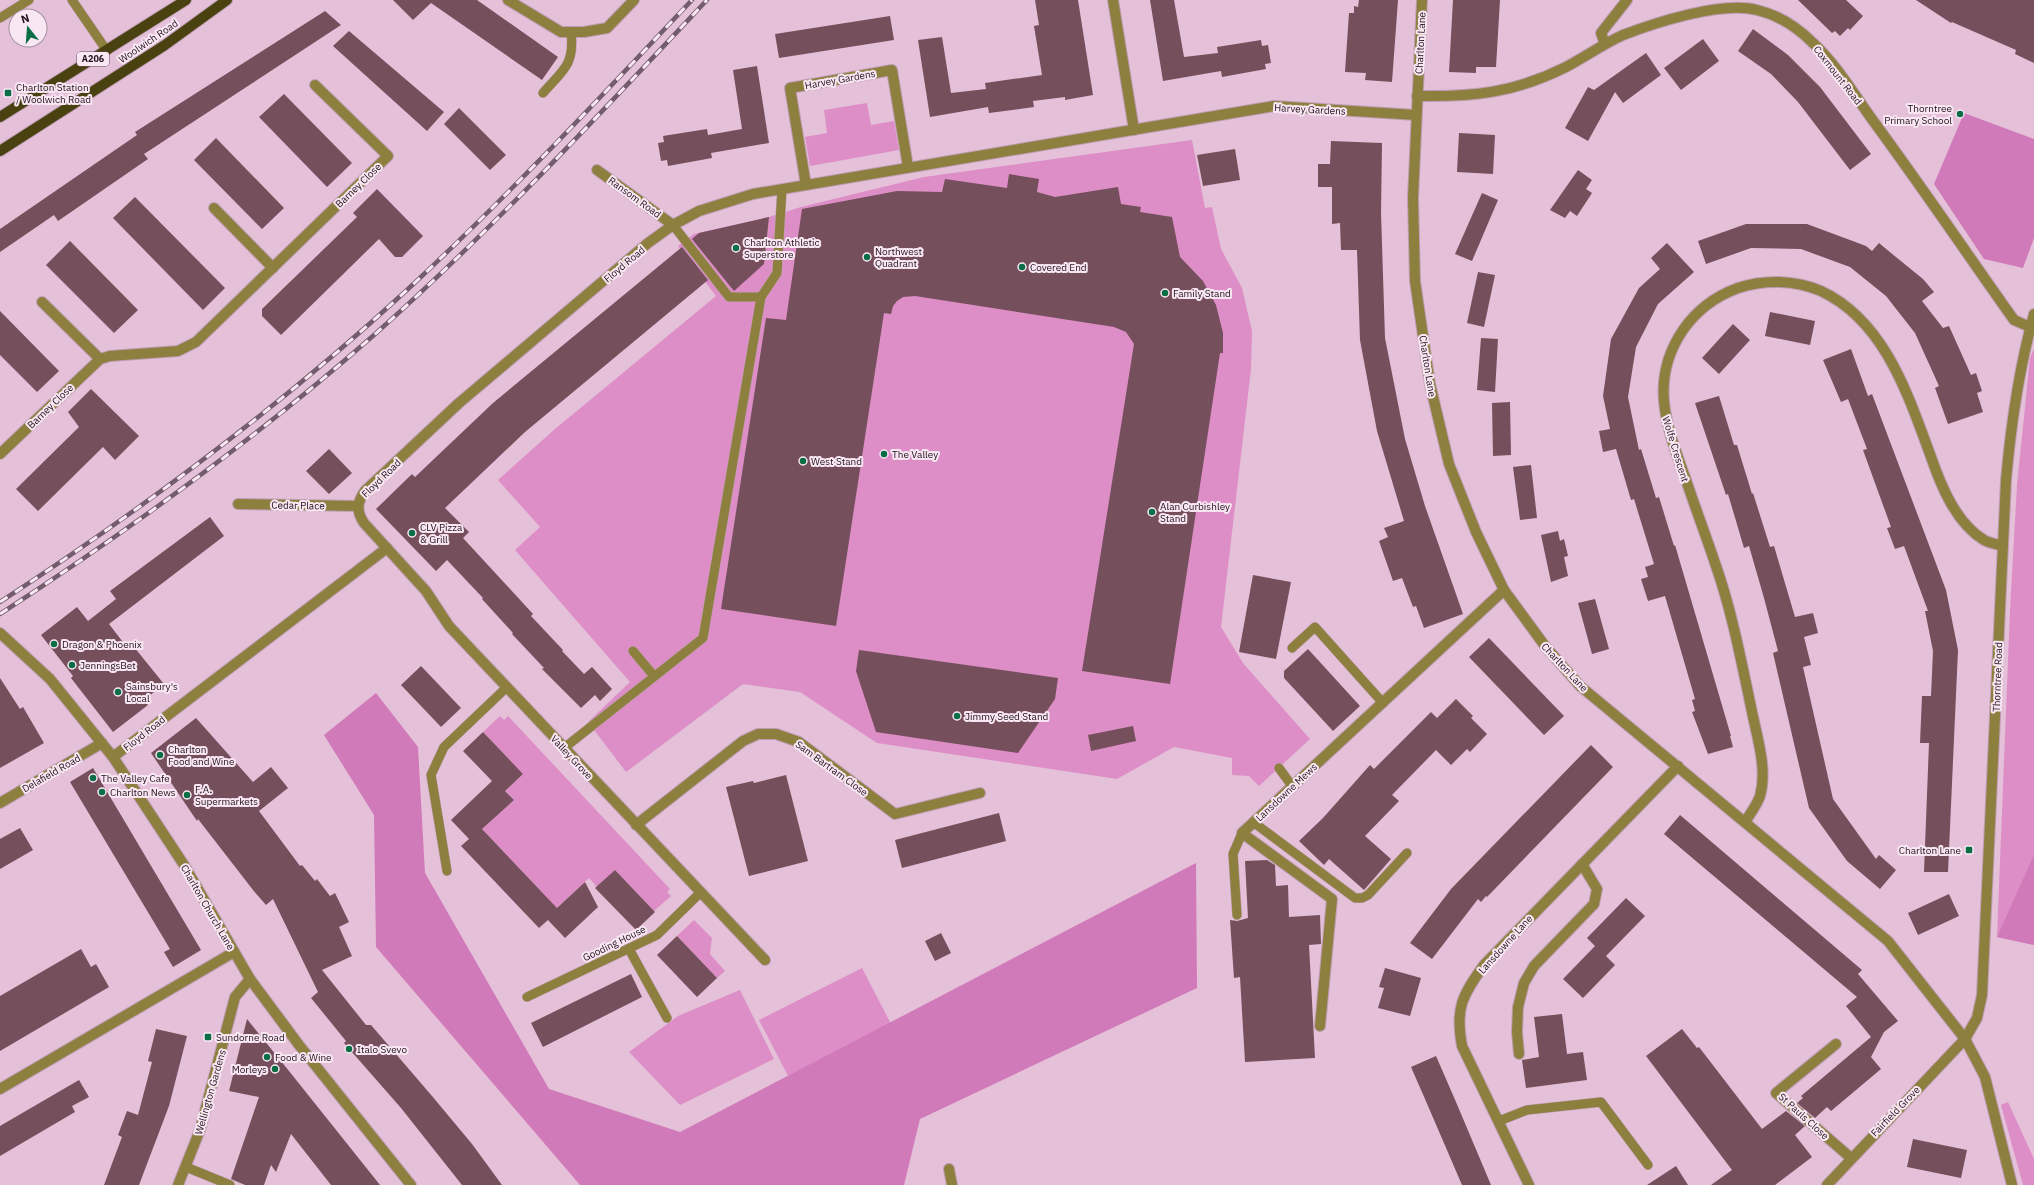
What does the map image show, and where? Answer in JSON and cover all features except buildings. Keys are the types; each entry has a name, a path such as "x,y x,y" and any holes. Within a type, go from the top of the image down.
{"main road":[{"name":"Woolwich Road","path":"0,117 186,0"},
{"name":"Woolwich Road","path":"0,151 165,45 228,0"}],"street":[{"path":"508,0 561,32 607,28 634,0"},
{"path":"1113,0 1134,130"},
{"name":"Charlton Lane","path":"1422,0 1413,198 1415,281 1430,384 1449,464 1476,532 1504,590 1545,646 1580,686 1888,941 1965,1039 1985,1077 2012,1185"},
{"path":"1605,44 1601,33 1627,0"},
{"name":"Coxmount Road","path":"1417,96 1454,96 1495,92 1531,83 1567,66 1605,44 1654,24 1699,12 1733,7 1757,10 1778,18 1796,29 1814,44 1835,69 1898,154 2014,320 2030,327"},
{"name":"Harvey Gardens","path":"806,185 790,88 892,70 908,167"},
{"name":"Barney Close","path":"0,454 100,359 110,356 178,351 196,342 388,156 315,85"},
{"name":"Harvey Gardens","path":"673,225 699,211 726,201 782,189 1274,106 1416,115"},
{"name":"Ransom Road","path":"597,170 673,225"},
{"path":"214,208 273,268"},
{"name":"Floyd Road","path":"113,757 387,548 364,523 359,515 359,498 365,491 459,403 539,334 673,225"},
{"name":"Wolfe Crescent","path":"1745,822 1760,795 1762,771 1756,731 1730,612 1717,568 1673,444 1666,422 1663,402 1663,380 1667,360 1675,342 1691,319 1708,304 1726,293 1748,285 1772,282 1793,283 1813,288 1833,297 1852,310 1867,325 1878,340 1893,366 1912,405 1948,500 1969,528 1984,541 2002,546"},
{"path":"42,302 100,359"},
{"name":"Thorntree Road","path":"1965,1039 1977,1018 1982,995 2002,546 2012,423 2020,371 2034,314"},
{"name":"Cedar Place","path":"238,504 358,506"},
{"name":"Valley Grove","path":"387,548 426,591 449,626 765,960"},
{"name":"Lansdowne Mews","path":"1242,833 1504,590"},
{"name":"Charlton Church Lane","path":"0,634 50,679 113,757 184,866 250,979 299,1045 411,1185"},
{"name":"Sam Bartram Close","path":"636,825 743,741 758,734 776,734 799,742 896,814 980,793"},
{"name":"Delafield Road","path":"0,802 102,743"},
{"name":"Lansdowne Lane","path":"1529,1185 1462,1046 1458,1025 1460,1006 1468,987 1484,965 1678,766"},
{"path":"1242,833 1332,900 1320,1026"},
{"path":"1519,1054 1517,1032 1518,1007 1524,983 1534,966 1594,904 1597,889 1582,864"},
{"path":"0,1089 234,952"},
{"name":"Wellington Gardens","path":"178,1185 200,1130 235,996 250,979"},
{"name":"Fairfield Grove","path":"1827,1185 1965,1039"},
{"name":"St Pauls Close","path":"1836,1044 1776,1093 1851,1158"},
{"path":"949,1169 952,1185"}],"lane":[{"path":"0,18 29,0"},
{"path":"72,0 107,51"},
{"path":"543,93 571,61 573,47 571,32"},
{"path":"564,748 703,638 761,297 777,273 782,189"},
{"path":"673,225 729,297 761,297"},
{"path":"1292,648 1315,627 1383,703"},
{"path":"633,651 654,676"},
{"path":"447,871 431,775 444,747 506,687"},
{"path":"1279,768 1292,786"},
{"path":"1253,822 1356,898 1362,898 1368,895 1407,853"},
{"path":"1237,915 1233,854 1242,833"},
{"name":"Gooding House","path":"527,997 629,949 657,934 700,893"},
{"path":"629,949 667,1018"},
{"path":"1499,1121 1527,1110 1601,1102 1648,1165"},
{"path":"186,1167 230,1185"}],"shaded area":[{"path":"867,103 871,125 894,121 899,150 810,166 805,137 827,133 824,110"},
{"path":"1964,113 2034,139 2034,238 2023,268 1984,259 1934,184"},
{"name":"The Valley","path":"1192,140 1205,208 1212,207 1221,249 1242,288 1252,331 1251,369 1221,627 1243,663 1310,739 1259,786 1249,776 1232,775 1232,758 1174,747 1117,779 877,743 800,692 743,684 626,772 588,722 630,682 515,550 540,527 498,480 555,429 716,296 678,246 694,234 769,217 801,207 924,177"},
{"path":"2034,349 2034,945 1997,937 2010,610 2017,485 2030,358"},
{"path":"376,693 418,747 425,873 549,1089 680,1132 1196,863 1197,988 920,1119 904,1185 580,1185 376,947 374,815 324,735"},
{"path":"500,716 504,720 508,716 670,889 667,892 671,896 654,911 615,870 597,887 589,878 557,908 482,829 514,800 505,791 523,774 483,732"},
{"path":"2034,855 2034,945 1997,937"},
{"path":"694,920 712,938 710,954 725,971 717,978 677,936"},
{"path":"862,968 891,1024 788,1076 759,1020"},
{"path":"740,990 774,1059 680,1105 629,1052 678,1016"},
{"path":"2008,1102 2034,1159 2034,1185 2023,1185 2001,1105"}],"railway":[{"path":"0,602 106,530 210,455 310,375 359,333 407,290 480,220 587,111 692,0"},
{"path":"0,614 145,516 239,446 285,410 374,335 461,255 503,213 707,0"}],"place":[{"name":"Charlton Station / Woolwich Road","path":"8,93"},
{"name":"Thorntree Primary School","path":"1960,114"},
{"name":"Charlton Athletic Superstore","path":"736,248"},
{"name":"Northwest Quadrant","path":"867,257"},
{"name":"Covered End","path":"1022,267"},
{"name":"Family Stand","path":"1165,293"},
{"name":"The Valley","path":"884,454"},
{"name":"West Stand","path":"803,461"},
{"name":"Alan Curbishley Stand","path":"1152,512"},
{"name":"CLV Pizza & Grill","path":"412,533"},
{"name":"Dragon & Phoenix","path":"54,644"},
{"name":"JenningsBet","path":"72,665"},
{"name":"Sainsbury's Local","path":"118,692"},
{"name":"Jimmy Seed Stand","path":"957,716"},
{"name":"Charlton Food and Wine","path":"160,755"},
{"name":"The Valley Cafe","path":"93,778"},
{"name":"Charlton News","path":"102,792"},
{"name":"F.A. Supermarkets","path":"187,795"},
{"name":"Charlton Lane","path":"1969,850"},
{"name":"Sundorne Road","path":"208,1037"},
{"name":"Italo Svevo","path":"349,1049"},
{"name":"Food & Wine","path":"267,1057"},
{"name":"Morleys","path":"275,1069"}]}
